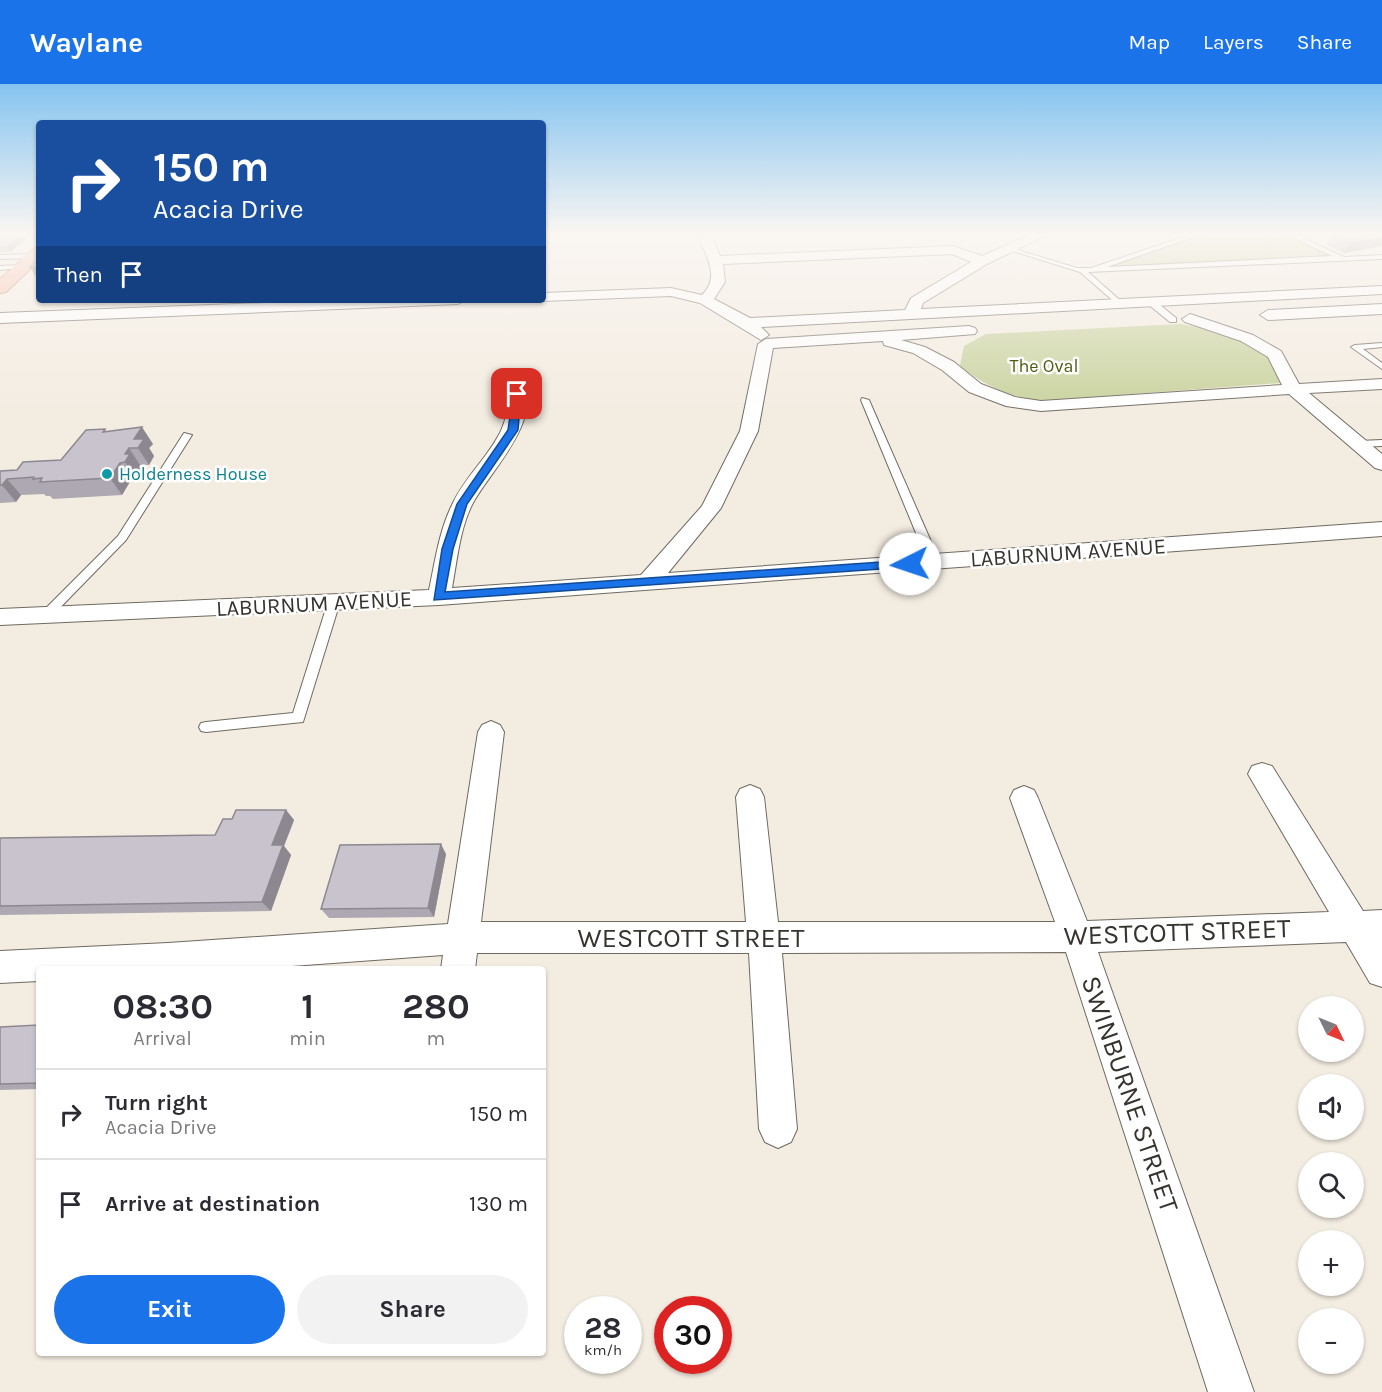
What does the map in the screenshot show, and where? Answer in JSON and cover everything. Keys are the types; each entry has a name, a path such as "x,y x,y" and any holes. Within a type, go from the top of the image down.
{"street":[{"path":"546,297 619,294"},
{"path":"647,583 711,508 716,498 749,430 766,344 747,323 705,300 680,294"},
{"path":"705,300 711,294"},
{"path":"911,316 916,301 927,294"},
{"path":"747,323 1311,294"},
{"path":"0,318 382,303"},
{"path":"1258,316 1382,309"},
{"path":"1150,321 1235,317"},
{"path":"1181,320 1247,338 1275,354 1293,389 1382,464"},
{"path":"766,344 982,330 952,345 948,366"},
{"path":"873,338 919,350 948,366 975,388 1012,402 1041,406 1382,384"},
{"path":"439,597 448,549 462,504 513,430 517,394 514,383"},
{"name":"LABURNUM AVENUE","path":"0,617 439,597 1382,529"},
{"path":"460,954 491,732"},
{"path":"1262,774 1369,925 1382,971"},
{"path":"750,797 764,939 778,1129"},
{"name":"SWINBURNE STREET","path":"1024,798 1077,937 1232,1392"},
{"name":"WESTCOTT STREET","path":"55,966 460,954 764,939 1077,937 1369,925"},
{"name":"WESTCOTT STREET","path":"0,967 36,966"}],"lane":[{"path":"1108,294 1119,304"},
{"path":"1152,303 1181,320"},
{"path":"1382,345 1355,347 1382,367"},
{"path":"865,400 934,562"},
{"path":"46,615 122,538 187,435"},
{"path":"1358,444 1382,443"},
{"path":"206,728 298,718 334,602"}],"green space":[{"name":"The Oval","path":"1180,324 1224,333 1247,341 1265,353 1280,383 1041,401 998,389 960,366 964,346 986,334"}],"building":[{"path":"142,427 134,439 144,439 138,448 129,448 125,454 130,454 125,462 120,463 110,478 40,482 42,478 33,479 34,477 7,479 0,485 0,471 17,470 23,462 61,460 86,430 105,429 103,432"},
{"path":"236,810 286,810 272,845 283,845 262,902 0,906 0,838 215,835 223,819 232,819"},
{"path":"441,844 428,908 321,909 340,845"},
{"path":"36,1025 36,1083 0,1084 0,1027"}],"place":[{"name":"Holderness House","path":"107,474"}],"route":[{"path":"517,394 513,430 462,504 448,549 439,597 910,564"}]}
